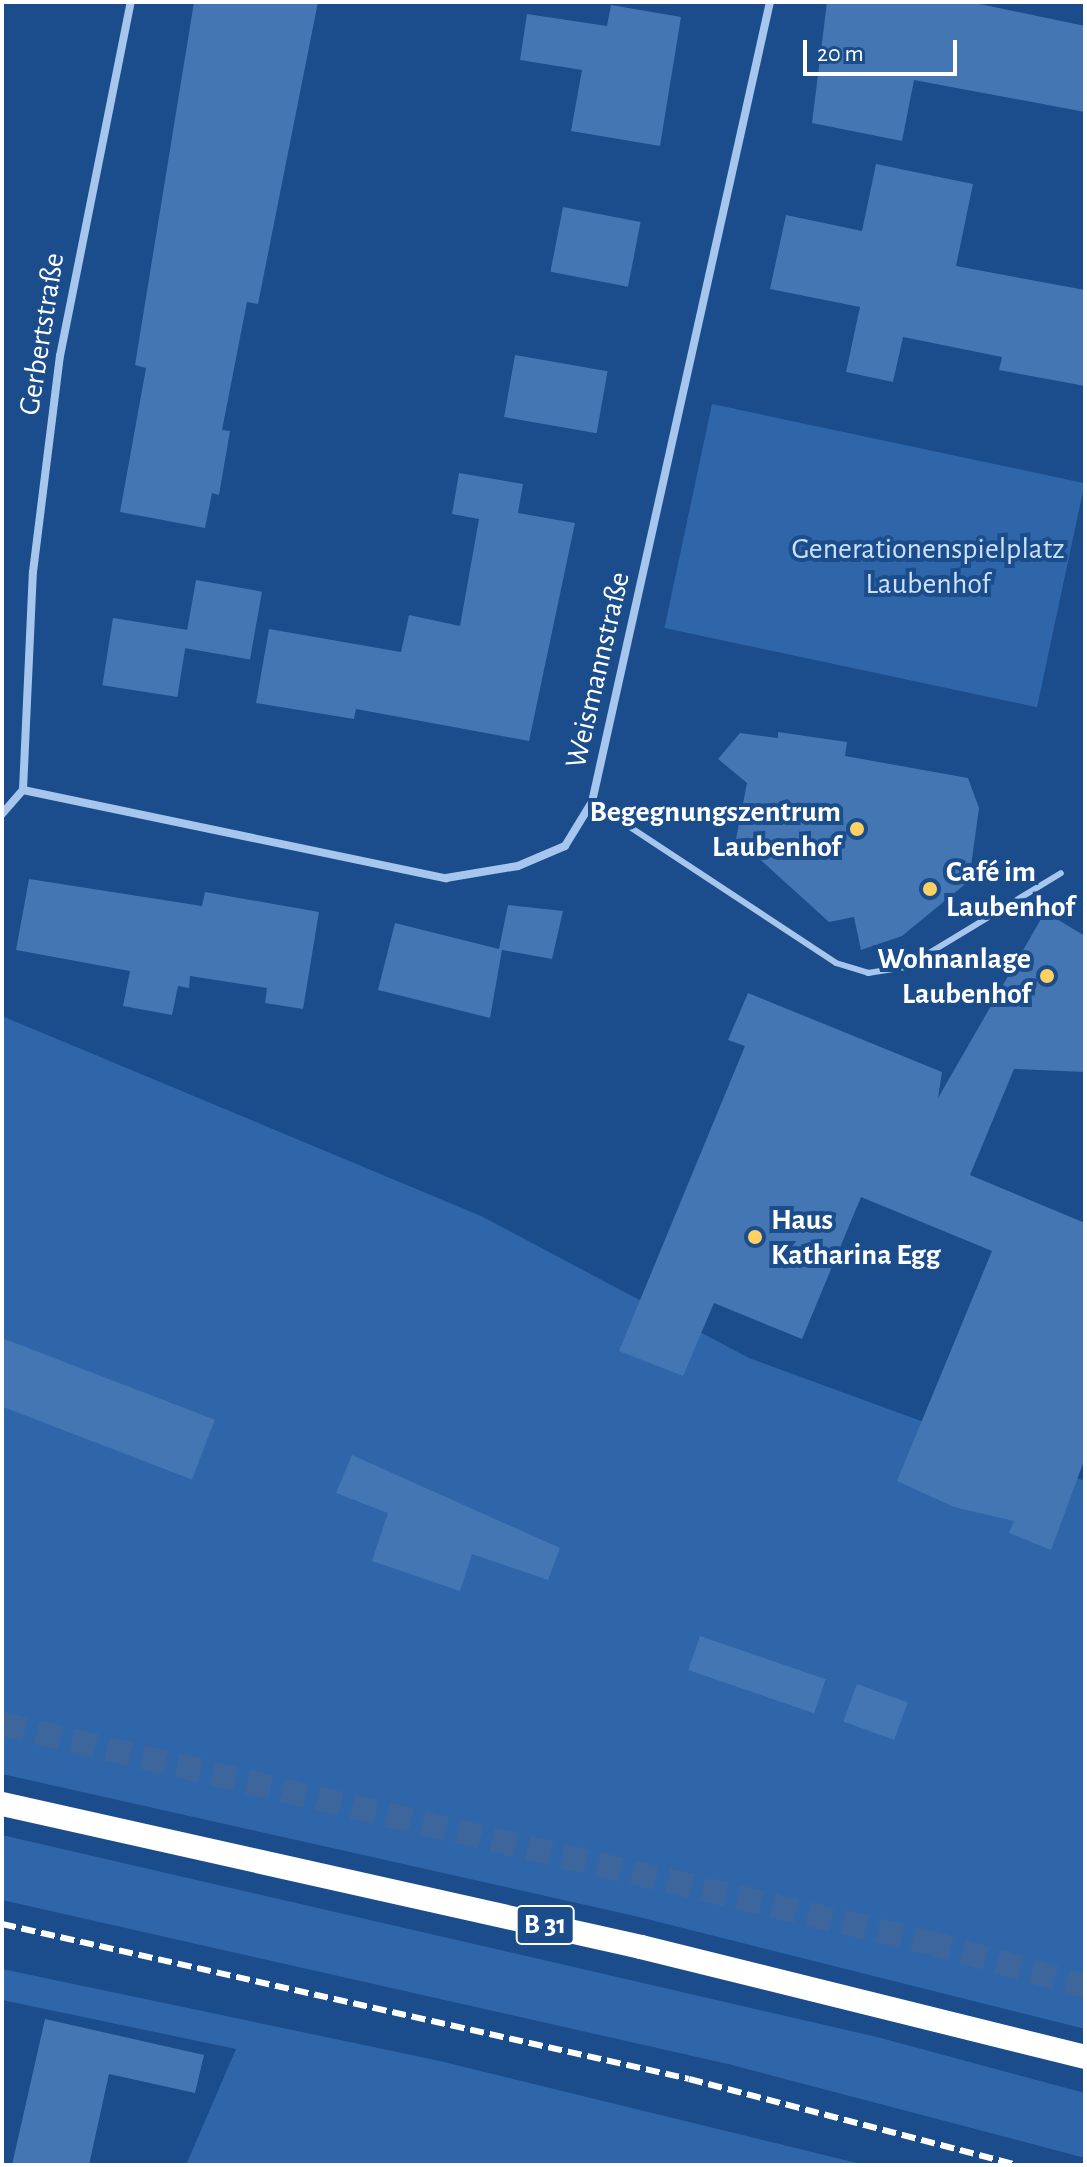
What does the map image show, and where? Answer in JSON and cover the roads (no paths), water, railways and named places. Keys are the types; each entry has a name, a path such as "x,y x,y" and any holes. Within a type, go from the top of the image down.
{"highway":[{"name":"B 31","path":"2,1804 641,1947 1085,2057"}],"street":[{"name":"Gerbertstraße","path":"23,790 33,572 60,356 131,2"},
{"name":"Weismannstraße","path":"23,790 446,878 518,866 565,846 592,802 770,2"},
{"path":"2,814 23,790"}],"lane":[{"path":"592,802 836,963 868,973 906,967 1061,873"}],"tunnel":[{"path":"2,1724 928,1942 1085,1986"}],"railway":[{"path":"2,1924 689,2079 1017,2165"}],"place":[{"name":"Begegnungszentrum Laubenhof","path":"857,829"},
{"name":"Café im Laubenhof","path":"930,889"},
{"name":"Wohnanlage Laubenhof","path":"1047,976"},
{"name":"Haus Katharina Egg","path":"755,1237"}],"park label":[{"name":"Generationenspielplatz Laubenhof","path":"928,566"}]}
